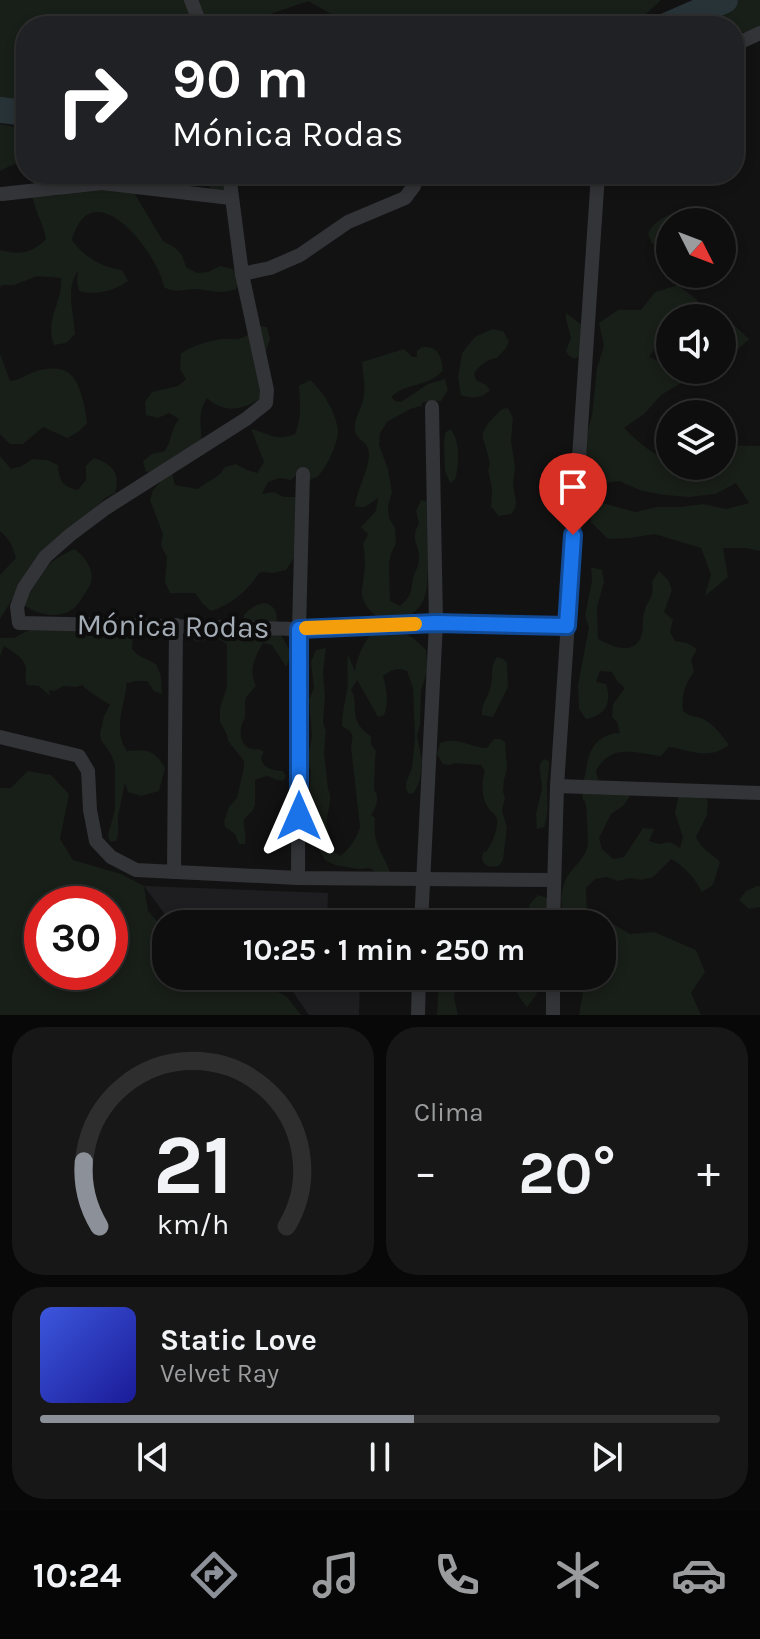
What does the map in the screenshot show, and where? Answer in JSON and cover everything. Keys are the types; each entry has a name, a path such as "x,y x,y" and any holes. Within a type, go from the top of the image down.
{"street":[{"path":"2,194 93,184"},
{"path":"111,184 231,198"},
{"path":"230,184 242,274 270,268 300,255 348,222 405,198 415,184"},
{"path":"553,910 557,786 597,184"},
{"name":"Mónica Rodas","path":"242,274 267,390 266,403 246,419 106,508 45,557 24,588 17,607 19,623 299,629 436,623 567,626"},
{"path":"422,910 436,623 432,407"},
{"path":"298,878 303,474"},
{"path":"174,872 176,625"},
{"path":"0,737 79,756 88,771 90,810 96,841 111,857 136,870 298,878 553,880"},
{"path":"557,786 760,793"},
{"path":"418,1015 419,990"},
{"path":"553,990 553,1015"}],"shaded area":[{"path":"0,0 661,0 644,16 334,16 308,1 265,16 16,16 16,101 0,107"},
{"path":"717,0 760,0 760,31 744,32 744,16 684,16"},
{"path":"0,124 16,127 16,164 0,171"},
{"path":"208,184 227,184 231,192 215,194"},
{"path":"90,187 133,191 163,241 182,255 186,267 197,273 220,266 232,269 240,277 236,289 220,292 196,289 176,291 164,287 149,254 123,223 108,214 94,212 81,220 72,240 94,260 122,270 128,281 105,292 79,291 78,271 71,293 75,334 66,343 54,345 51,327 61,278 37,276 0,287 0,250 24,252 46,239 32,195 56,196"},
{"path":"656,223 656,243 652,244 648,234"},
{"path":"682,288 700,304 656,304 656,347 649,357 656,360 656,384 680,384 661,395 644,414 624,428 656,453 656,480 736,480 736,445 760,446 760,551 723,548 728,577 705,596 711,574 701,548 654,534 608,539 591,522 592,500 635,512 703,504 726,509 749,503 736,483 715,494 689,497 642,491 619,481 595,485 586,461 586,437 592,415 597,368 604,346 599,323 618,310 641,310 655,292"},
{"path":"566,313 586,328 581,354 575,359 566,351 571,338"},
{"path":"255,326 267,327 270,339 266,351 265,397 236,408 222,407 207,398 201,416 200,445 158,471 146,472 143,461 152,454 165,451 179,419 169,413 158,418 146,415 145,402 152,392 178,386 186,379 180,369 181,354 185,351 220,339 243,337"},
{"path":"736,327 749,339 736,351"},
{"path":"492,329 503,331 509,341 497,358 484,363 474,374 476,380 490,390 477,397 461,395 458,378 462,353 475,337"},
{"path":"422,347 438,352 443,370 431,380 403,389 391,397 401,402 428,384 445,379 448,390 441,401 423,402 421,406 387,422 380,433 379,445 388,469 392,492 389,518 395,528 396,543 389,563 390,601 400,606 410,593 419,562 415,535 419,523 416,511 421,500 432,503 427,587 423,601 415,612 391,620 373,613 362,593 363,544 368,534 361,527 376,511 378,498 365,507 355,506 369,457 368,448 355,431 364,395 362,362 404,349 412,357 417,357 417,351"},
{"path":"0,354 10,381 43,370 68,372 80,391 87,423 67,438 43,427 23,444 10,444 0,434"},
{"path":"310,380 332,409 338,435 328,462 317,477 305,482 301,476 306,466 291,480 280,478 268,482 262,494 274,492 284,497 296,497 299,543 286,570 259,573 238,596 211,611 195,593 170,593 165,582 167,557 161,546 163,534 150,500 153,490 172,473 175,485 198,489 225,467 236,464 257,473 264,462 251,429 277,437 295,434 300,416 299,386"},
{"path":"508,408 513,418 511,441 516,502 511,514 499,516 491,507 490,463 483,432 502,409"},
{"path":"450,429 458,453 455,480 450,483 445,471 444,445 445,433"},
{"path":"0,456 11,469 32,459 47,460 58,465 65,485 78,490 86,480 86,466 94,458 110,466 117,480 115,493 105,498 20,587 0,619 0,575 16,558 10,543 0,531"},
{"path":"552,473 558,489 554,504 543,495 545,478"},
{"path":"74,549 83,556 92,576 89,587 76,606 66,613 52,615 25,606 30,587 41,571"},
{"path":"591,567 602,570 604,582 597,607 598,639 626,648 640,639 644,613 653,591 652,582 659,571 668,580 672,590 664,612 673,620 670,632 675,641 697,649 691,660 694,672 684,690 683,711 710,723 729,745 706,753 669,747 661,756 624,752 609,756 596,771 599,784 622,789 630,796 623,806 611,814 599,838 602,849 613,859 624,857 643,828 654,829 649,841 659,844 670,842 680,848 683,837 675,813 680,790 701,791 708,801 707,815 696,837 720,862 713,885 702,892 689,873 671,859 653,877 618,881 607,877 595,879 586,888 587,910 562,910 565,882 588,844 582,785 589,756 605,736 620,733 612,717 613,704 625,688 612,672 600,671 596,682 606,684 606,707 598,715 586,719 579,709 578,685 589,627 585,616 592,581"},
{"path":"265,603 275,611 290,656 286,667 272,645 263,643 257,653 253,674 256,686 246,699 241,738 247,747 264,752 261,757 266,766 283,771 286,776 283,781 268,776 255,780 255,804 244,819 245,844 239,844 235,834 225,827 224,821 229,807 237,798 244,767 244,761 228,741 220,722 220,708 227,687 227,644 217,638 197,642 192,639 211,632 236,629 249,610"},
{"path":"378,626 413,638 426,650 428,670 421,690 417,736 422,761 420,780 414,793 409,794 406,789 415,738 413,688 407,671 394,670 383,676 387,696 384,715 378,717 357,680 351,690 356,719 371,737 376,751 374,790 377,801 371,815 375,818 377,842 391,875 379,875 370,868 335,865 325,860 319,850 319,824 309,800 311,771 307,761 312,737 309,700 314,688 311,662 316,650 326,648 323,722 330,797 327,833 330,849 340,856 353,843 360,827 352,736 342,726 348,686 348,655 355,671 363,646"},
{"path":"33,628 130,632 132,649 156,664 161,676 162,694 154,691 147,681 127,682 120,726 123,743 127,751 145,750 153,754 165,768 159,791 141,796 128,792 125,783 116,841 110,842 108,835 115,810 115,765 100,734 110,705 82,685 49,690 50,696 39,686 27,685 24,662 4,646 0,656 0,638 14,638"},
{"path":"497,657 507,663 508,687 493,717 482,715 482,711"},
{"path":"494,739 505,742 507,768 502,810 507,828 503,860 495,867 487,866 482,859 497,824 496,816 486,805 483,795 485,771 481,765 443,764 437,754 440,743 446,741 487,748"},
{"path":"544,759 549,761 547,813 544,827 537,829 536,814 542,789 540,764"},
{"path":"28,771 51,775 69,794 60,839 73,860 121,874 144,886 148,911 152,915 152,990 275,990 287,997 301,1015 0,1015 0,788 11,788"},
{"path":"144,886 328,893 327,910 162,910"},
{"path":"760,886 760,907 749,909 739,900 746,891"},
{"path":"538,895 550,899 549,910 530,910 529,905"},
{"path":"616,926 630,934 654,932 696,950 705,972 691,993 701,1015 579,1015 583,990 616,990"},
{"path":"292,990 360,990 359,1015 309,1015"},
{"path":"438,990 495,990 455,992 458,1015 437,1015"},
{"path":"516,990 538,990 527,1007"}],"waterway":[{"path":"689,16 725,0"},
{"path":"0,110 16,112"}],"slow traffic":[{"path":"306,628 415,624"}],"route":[{"path":"299,816 299,629 436,623 567,626 573,535"}]}
